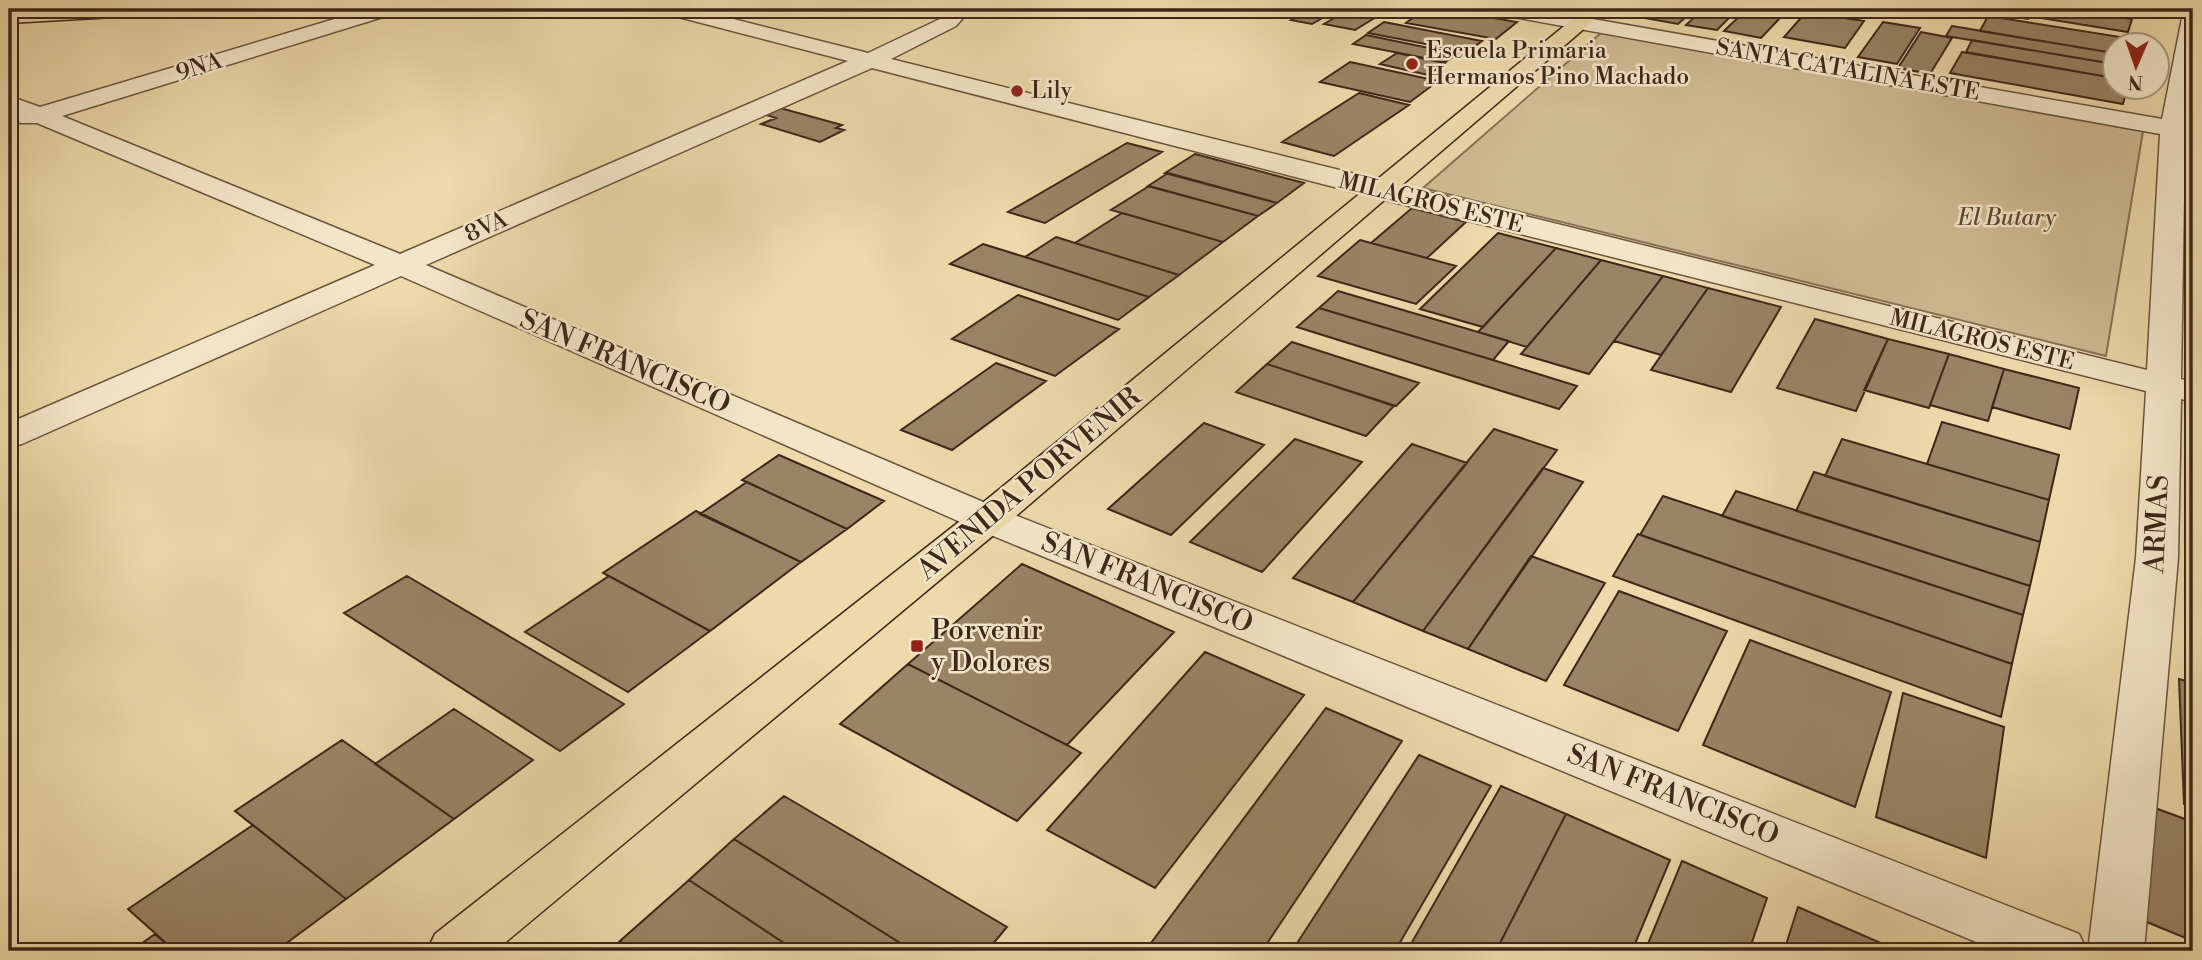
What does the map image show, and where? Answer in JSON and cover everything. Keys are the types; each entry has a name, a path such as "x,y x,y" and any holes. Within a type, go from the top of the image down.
{"main road":[{"path":"9,17 150,9"},
{"name":"AVENIDA PORVENIR","path":"455,951 988,519 1589,16"}],"street":[{"name":"9NA","path":"19,114 389,9"},
{"name":"MILAGROS ESTE","path":"670,9 1382,191 2179,389"},
{"name":"8VA","path":"9,436 873,59 949,22 953,18 950,9"},
{"name":"SANTA CATALINA ESTE","path":"1502,9 1589,16 2183,130"},
{"name":"ARMAS","path":"2116,951 2157,558 2179,389 2183,130 2193,13"},
{"name":"SAN FRANCISCO","path":"19,114 400,265 988,519 2059,951"}],"green space":[{"name":"El Butary","path":"1602,32 2143,131 2106,356 1423,188"}],"building":[{"path":"1310,9 1338,9 1312,24 1291,20"},
{"path":"1350,9 1389,9 1355,30 1324,24"},
{"path":"1425,9 1442,9 1517,22 1496,39 1406,23"},
{"path":"1642,9 1695,9 1678,24 1633,16"},
{"path":"1703,9 1738,9 1717,30 1686,25"},
{"path":"1965,9 2032,9 2028,19"},
{"path":"2032,9 2068,9 2132,19 2128,32 2029,16"},
{"path":"1745,11 1781,17 1761,38 1724,31"},
{"path":"1806,12 1864,21 1845,48 1784,37"},
{"path":"1988,16 2100,34 2100,51 1980,31"},
{"path":"1384,22 1482,41 1467,52 1368,33"},
{"path":"1883,22 1920,28 1897,64 1858,57"},
{"path":"1952,26 2100,51 2100,62 1946,36"},
{"path":"1921,32 1952,38 1930,74 1898,68"},
{"path":"1366,35 1458,54 1445,62 1353,44"},
{"path":"1972,40 2100,62 2100,76 1966,52"},
{"path":"1962,52 2100,76 2100,100 1950,73"},
{"name":"Escuela Primaria Hermanos Pino Machado","path":"1397,53 1445,63 1428,75 1380,64"},
{"path":"1350,62 1438,81 1410,102 1320,82"},
{"path":"1359,93 1409,105 1334,156 1282,142"},
{"path":"780,108 842,125 836,128 844,130 820,142 761,124 776,118 764,114"},
{"path":"1127,143 1162,152 1045,223 1008,212"},
{"path":"1195,154 1304,183 1277,203 1165,173"},
{"path":"1168,173 1277,203 1258,216 1148,186"},
{"path":"1149,186 1258,216 1223,242 1111,210"},
{"path":"1412,208 1466,222 1427,258 1371,243"},
{"path":"1122,213 1223,242 1179,275 1075,243"},
{"path":"1498,233 1556,248 1483,327 1420,309"},
{"path":"1056,237 1179,275 1149,297 1025,257"},
{"path":"1360,240 1456,266 1416,304 1318,276"},
{"path":"983,244 1149,297 1118,320 950,264"},
{"path":"1556,248 1601,260 1527,347 1478,332"},
{"path":"1601,260 1663,276 1589,374 1521,354"},
{"path":"1663,276 1708,288 1661,355 1614,341"},
{"path":"1708,288 1781,307 1731,392 1651,370"},
{"path":"1338,291 1509,341 1493,360 1319,308"},
{"path":"1018,295 1119,329 1055,376 952,339"},
{"path":"1319,308 1577,386 1559,409 1297,327"},
{"path":"1815,319 1888,339 1856,411 1777,388"},
{"path":"1888,339 1949,354 1929,408 1864,390"},
{"path":"1292,342 1419,383 1396,406 1267,364"},
{"path":"1949,354 2004,369 1988,421 1930,405"},
{"path":"996,363 1046,381 952,450 901,430"},
{"path":"1267,364 1394,406 1366,436 1236,392"},
{"path":"2004,369 2079,388 2070,429 1992,407"},
{"path":"1942,422 2059,455 2049,500 1927,464"},
{"path":"1204,423 1264,445 1171,535 1108,509"},
{"path":"1494,429 1557,450 1423,631 1353,602"},
{"path":"1295,439 1362,462 1262,572 1190,542"},
{"path":"1842,439 2049,500 2040,542 1825,476"},
{"path":"1412,444 1467,463 1353,602 1293,578"},
{"path":"779,455 884,501 847,529 742,480"},
{"path":"1543,468 1583,482 1468,649 1423,631"},
{"path":"1814,472 2040,542 2030,586 1796,511"},
{"path":"747,482 847,529 801,562 700,514"},
{"path":"1736,491 2030,586 2023,615 1722,516"},
{"path":"1663,496 2023,615 2012,664 1640,535"},
{"path":"696,511 801,562 710,631 603,573"},
{"path":"1638,534 2012,664 2001,717 1613,576"},
{"path":"1531,556 1605,583 1546,681 1468,649"},
{"path":"1022,564 1174,632 1067,745 908,664"},
{"path":"407,576 624,704 560,751 344,613"},
{"path":"609,576 710,631 628,692 525,632"},
{"path":"1619,591 1727,631 1678,731 1564,685"},
{"path":"2193,593 2193,665 2187,663"},
{"path":"1750,640 1891,692 1855,807 1703,745"},
{"path":"1205,652 1304,695 1155,888 1047,830"},
{"path":"908,664 1081,753 1017,821 840,724"},
{"path":"2179,679 2193,683 2193,807 2184,804"},
{"path":"1903,693 2004,727 1986,858 1876,817"},
{"path":"1326,708 1402,741 1262,951 1145,951"},
{"path":"454,709 533,760 454,819 375,764"},
{"path":"342,740 454,819 346,899 235,811"},
{"path":"1419,755 1491,786 1395,951 1292,951"},
{"path":"1501,786 1566,814 1496,951 1407,951"},
{"path":"784,796 1007,927 987,951 913,951 734,839"},
{"path":"2147,805 2193,822 2193,941 2137,918"},
{"path":"1566,814 1670,860 1632,951 1496,951"},
{"path":"253,825 346,899 276,951 175,951 128,909"},
{"path":"734,839 913,951 796,951 689,880"},
{"path":"1682,861 1767,898 1749,951 1645,951"},
{"path":"689,880 796,951 635,951 620,941"},
{"path":"1798,907 1899,951 1784,951"},
{"path":"155,934 174,951 131,951"},
{"path":"620,941 635,951 609,951"}],"place":[{"name":"Escuela Primaria Hermanos Pino Machado","path":"1412,64"},
{"name":"Lily","path":"1017,91"},
{"name":"Porvenir y Dolores","path":"917,646"}]}
